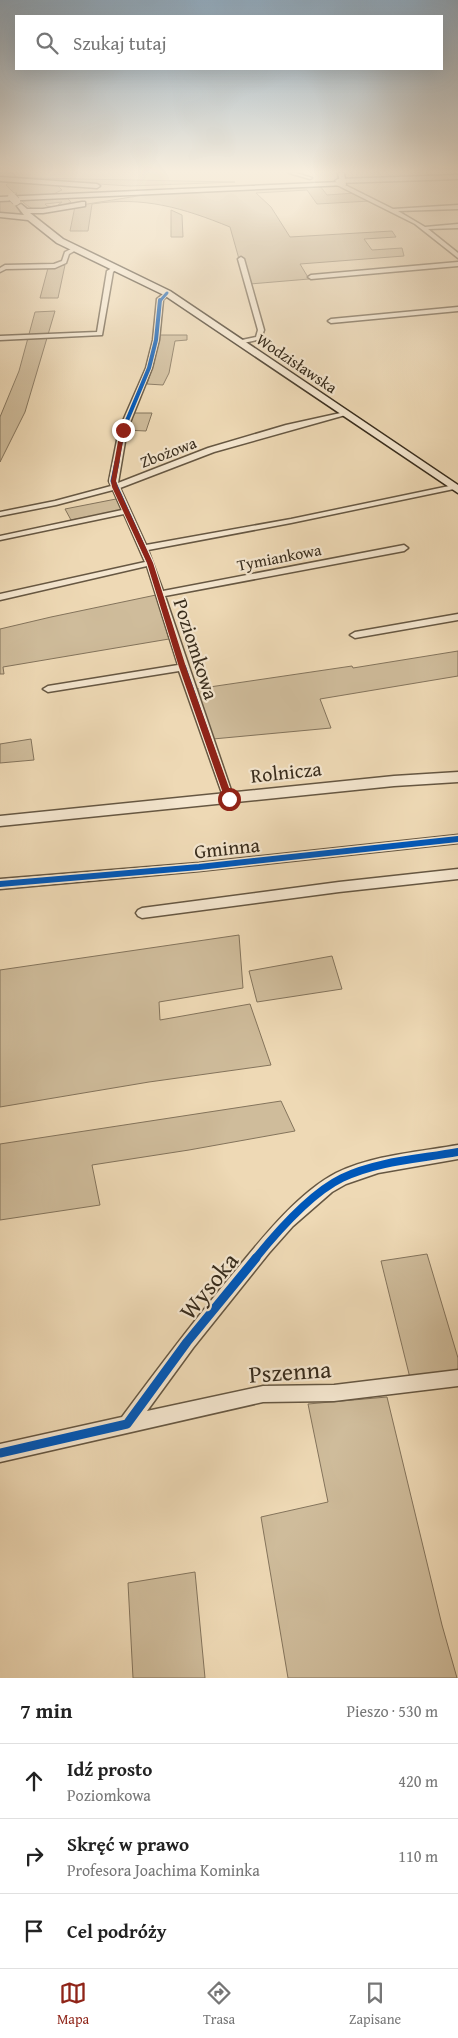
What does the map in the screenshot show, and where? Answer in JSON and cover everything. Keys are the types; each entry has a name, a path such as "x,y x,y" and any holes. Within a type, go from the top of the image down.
{"main road":[{"name":"Wodzisławska","path":"80,251 167,293 456,489"}],"street":[{"path":"0,270 4,267 55,266 64,262 67,253 70,251"},
{"path":"239,342 259,338 261,330 241,259"},
{"path":"311,277 458,264"},
{"path":"0,338 100,334 110,271 115,268"},
{"path":"115,487 113,481 123,430 149,368 156,340 160,299 167,293"},
{"path":"331,321 458,308"},
{"name":"Zbożowa","path":"0,514 56,503 115,487 211,450 290,427 345,414"},
{"name":"Poziomkowa","path":"115,487 150,563 183,667 229,799"},
{"path":"144,548 456,489"},
{"path":"0,538 127,511"},
{"name":"Tymiankowa","path":"160,594 404,548"},
{"path":"0,597 150,563"},
{"path":"355,635 458,617"},
{"path":"48,689 183,667"},
{"name":"Rolnicza","path":"0,821 394,781 458,777"},
{"name":"Gminna","path":"0,884 200,867 458,839"},
{"path":"142,913 339,887 458,874"},
{"name":"Wysoka","path":"127,1424 188,1342 264,1248 288,1221 328,1187 342,1178 362,1171 458,1152"},
{"name":"Pszenna","path":"127,1424 263,1394 334,1394 458,1378"},
{"path":"0,1453 127,1424"}],"shaded area":[{"path":"237,251 403,251 404,256 300,264 309,279 250,284 244,259 239,259"},
{"path":"65,265 58,298 40,298 48,268"},
{"path":"55,311 25,412 0,462 0,417 19,371 35,312"},
{"path":"159,335 187,335 187,340 175,341 169,373 163,385 147,384 154,363"},
{"path":"132,413 152,413 146,431 125,430"},
{"path":"116,499 123,511 71,520 65,509"},
{"path":"156,595 169,639 3,667 4,674 0,674 0,629"},
{"path":"458,651 458,676 320,699 331,728 213,739 196,689 352,666 353,668"},
{"path":"31,739 34,760 0,763 0,744"},
{"path":"239,935 243,988 159,1002 160,1020 250,1004 271,1065 149,1082 0,1107 0,970"},
{"path":"332,956 342,989 257,1002 249,971"},
{"path":"281,1101 295,1131 92,1165 100,1205 0,1220 0,1144"},
{"path":"427,1254 458,1358 458,1370 410,1378 381,1261"},
{"path":"387,1397 442,1625 457,1678 288,1678 261,1517 328,1502 308,1404"},
{"path":"195,1572 205,1678 133,1678 128,1583"}],"cycle path":[{"path":"167,293 160,299 156,340 149,368 123,430 113,481 150,563 183,667 229,799"},
{"path":"0,884 199,867 458,839"},
{"path":"0,1453 127,1424 187,1342 264,1248 288,1221 327,1187 342,1178 378,1166 458,1152"}],"route":[{"path":"123,430 113,481 150,563 183,667 229,799"}]}
